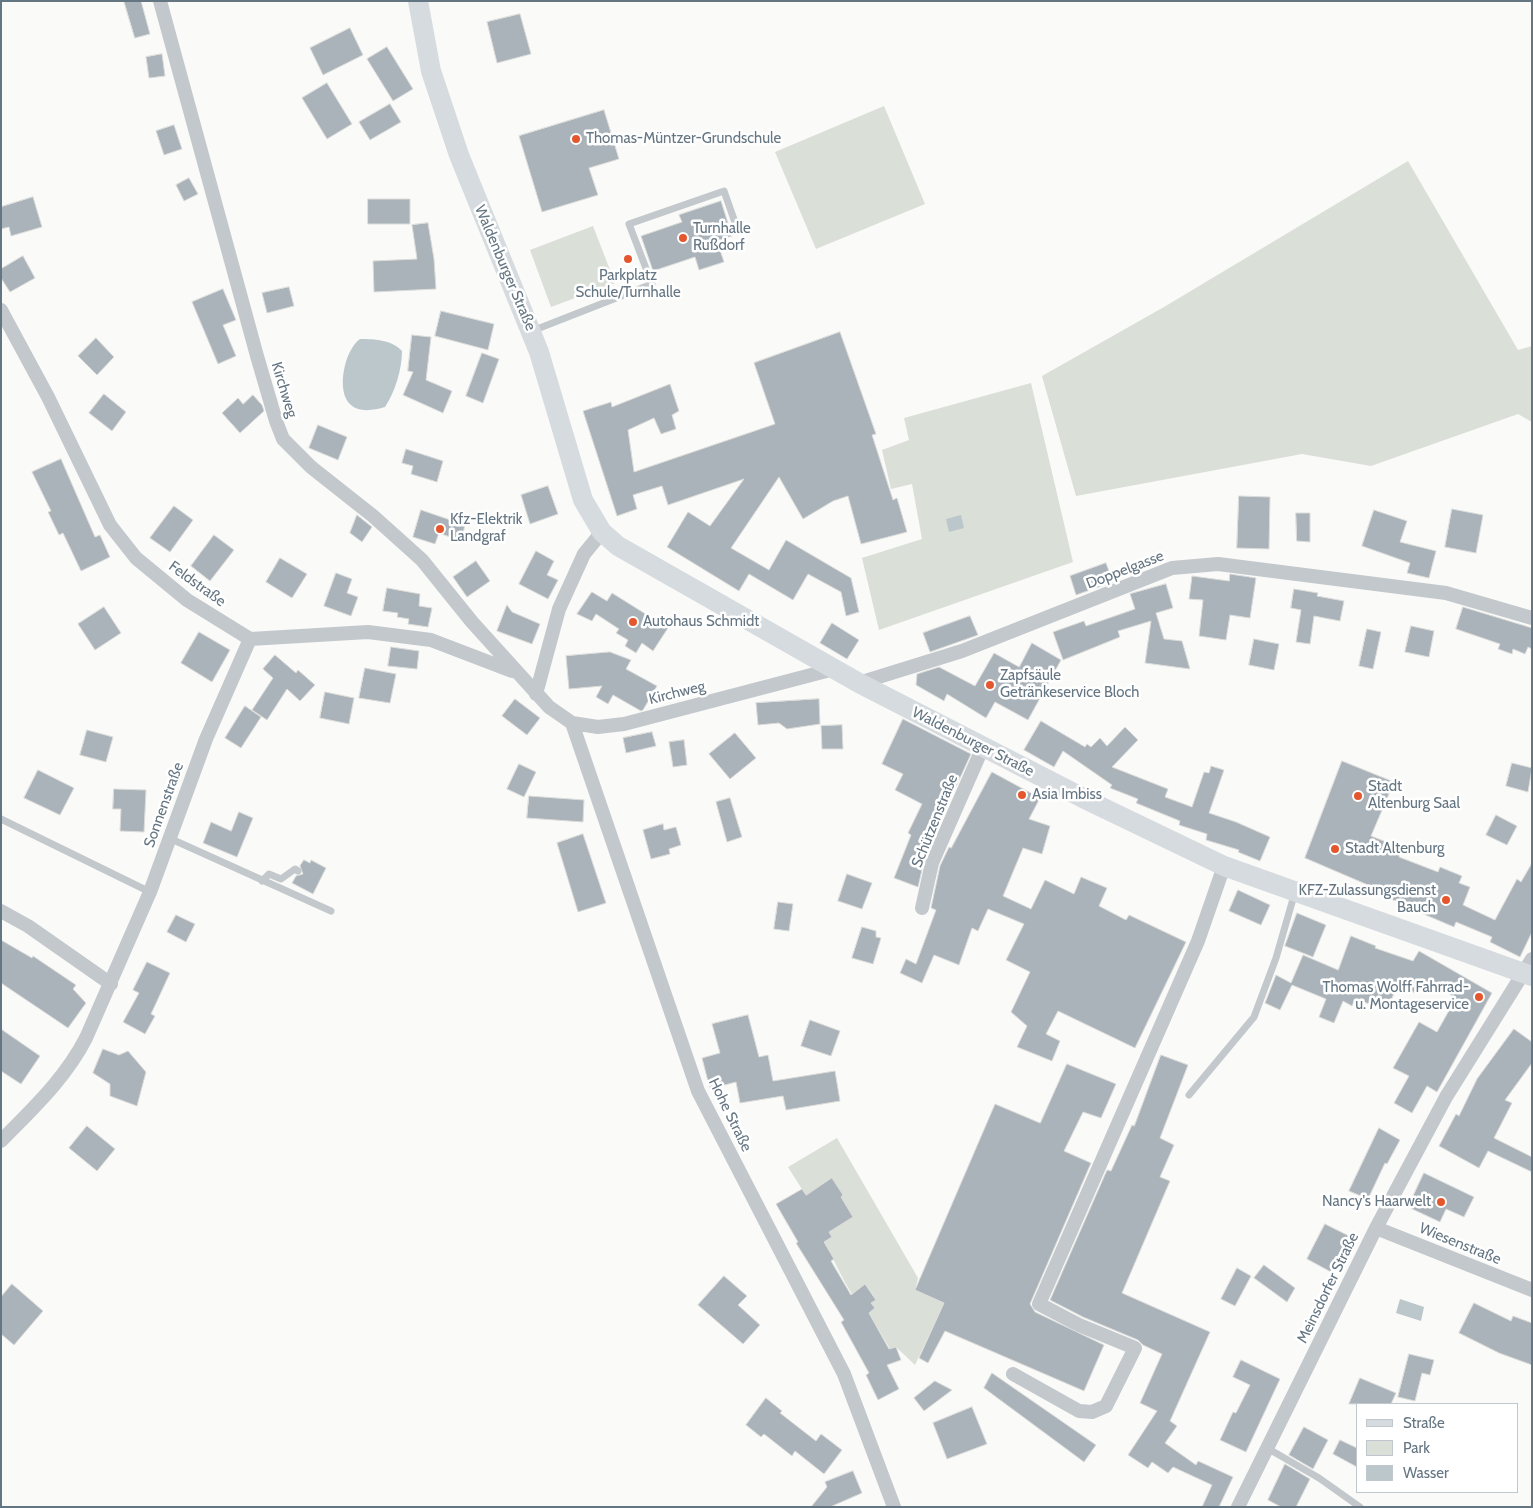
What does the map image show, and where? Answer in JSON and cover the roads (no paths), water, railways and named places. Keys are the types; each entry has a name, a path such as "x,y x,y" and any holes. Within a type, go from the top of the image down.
{"main road":[{"name":"Waldenburger Straße","path":"418,1 432,71 459,155 532,331 583,500 602,532 618,546 859,683 982,747 1224,866 1295,892 1529,969"}],"street":[{"name":"Kirchweg","path":"160,1 257,356 283,439 311,467 373,516 422,560 516,672 548,707 572,723 598,727 624,724 834,669"},
{"name":"Feldstraße","path":"1,310 44,388 110,525 136,558 150,570 187,600 250,639"},
{"path":"536,694 560,609 584,554 602,532"},
{"name":"Doppelgasse","path":"859,683 962,651 1172,568 1218,564 1446,593 1532,618"},
{"path":"250,639 368,632 431,640 516,672"},
{"name":"Sonnenstraße","path":"1,1141 58,1082 75,1060 111,984 150,892 206,739 250,639"},
{"name":"Hohe Straße","path":"572,723 637,907 698,1091 844,1374 894,1507"},
{"name":"Schützenstraße","path":"922,908 932,863 982,747"},
{"path":"1012,1374 1080,1411 1092,1412 1106,1406 1136,1348 1080,1325 1039,1304 1198,941 1224,866"},
{"path":"1,911 28,926 111,984"},
{"name":"Meinsdorfer Straße","path":"1238,1507 1376,1228 1446,1097 1529,969"},
{"name":"Wiesenstraße","path":"1376,1228 1532,1290"}],"lane":[{"path":"532,331 652,284 629,224 724,191 736,228"},
{"path":"1,819 150,892"},
{"path":"169,838 331,911"},
{"path":"262,881 268,874 280,879 295,869 298,871"},
{"path":"1189,1095 1254,1016 1276,958 1295,892"},
{"path":"1267,1448 1319,1478 1360,1507"}],"water":[{"path":"360,339 388,342 402,351 397,380 385,407 363,410 355,408 346,399 343,381 346,361 355,344"},
{"path":"961,515 964,528 949,532 946,519"},
{"path":"1400,1299 1424,1307 1421,1321 1396,1313"}],"place":[{"name":"Thomas-Müntzer-Grundschule","path":"576,139"},
{"name":"Turnhalle Rußdorf","path":"683,238"},
{"name":"Parkplatz Schule/Turnhalle","path":"628,259"},
{"name":"Kfz-Elektrik Landgraf","path":"440,529"},
{"name":"Autohaus Schmidt","path":"633,622"},
{"name":"Zapfsäule Getränkeservice Bloch","path":"990,685"},
{"name":"Asia Imbiss","path":"1022,795"},
{"name":"Stadt Altenburg Saal","path":"1358,796"},
{"name":"Stadt Altenburg","path":"1335,849"},
{"name":"KFZ-Zulassungsdienst Bauch","path":"1446,900"},
{"name":"Thomas Wolff Fahrrad- u. Montageservice","path":"1479,997"},
{"name":"Nancy's Haarwelt","path":"1441,1202"}]}
